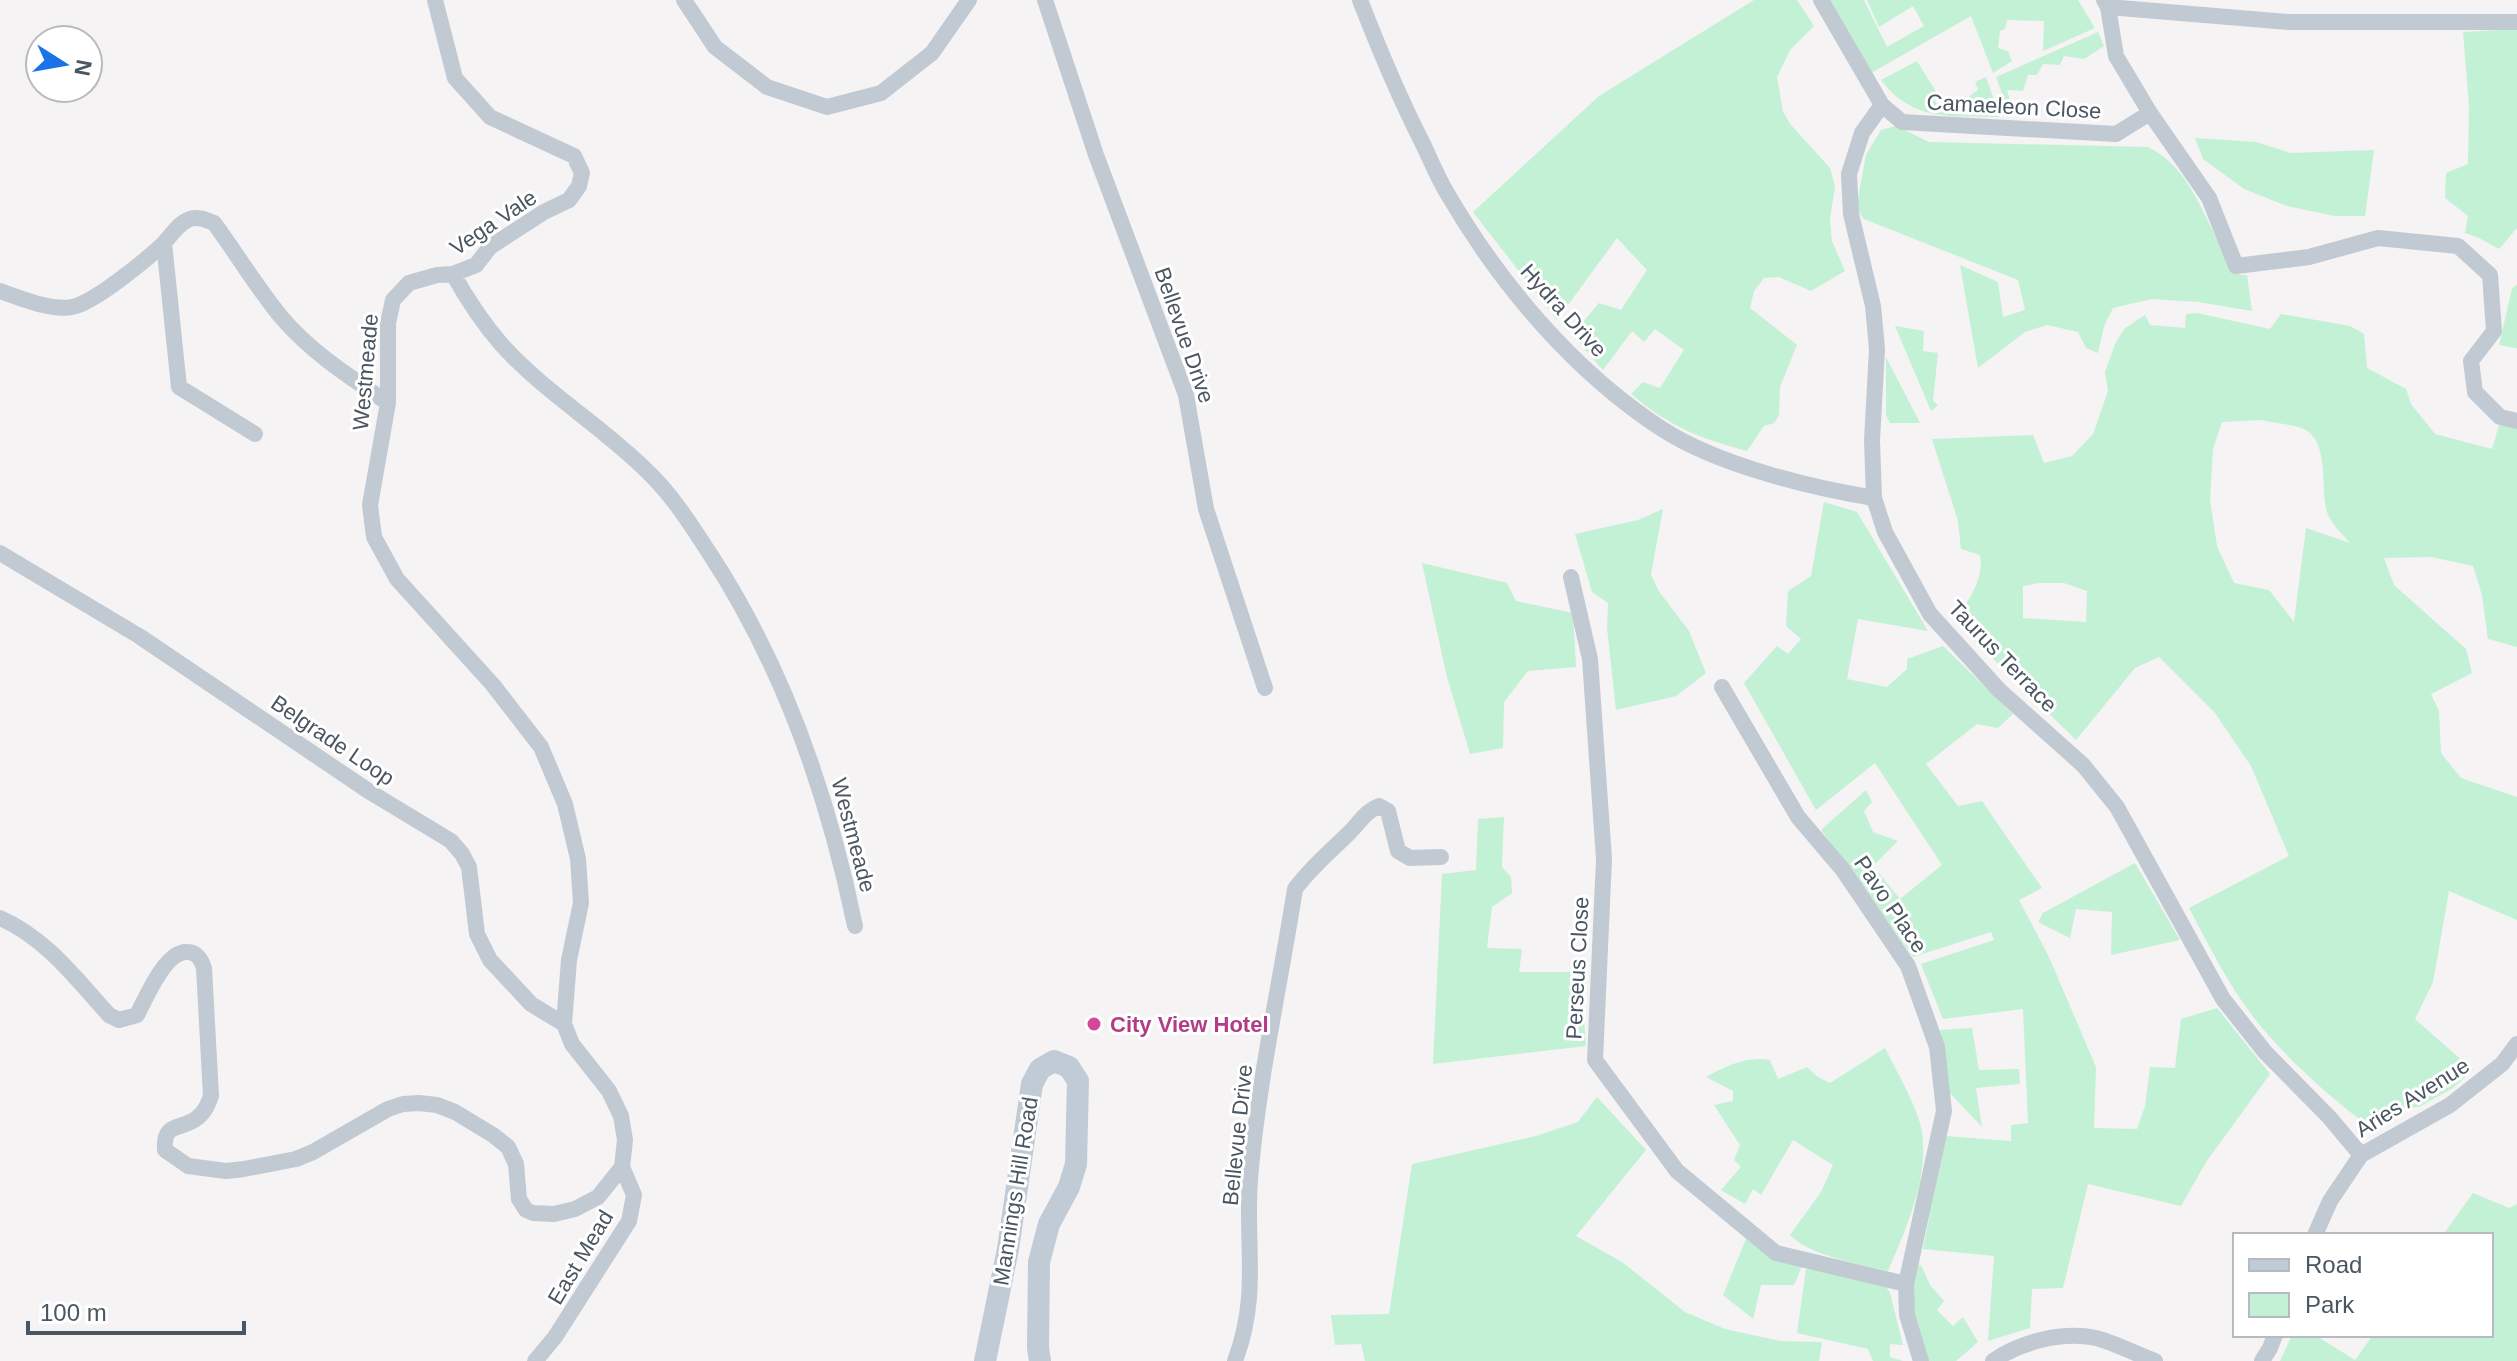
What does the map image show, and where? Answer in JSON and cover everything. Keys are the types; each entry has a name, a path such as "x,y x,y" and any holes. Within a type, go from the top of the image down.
{"main road":[{"name":"Mannings Hill Road","path":"985,1361 1008,1249 1032,1084 1040,1069 1054,1061 1069,1067 1078,1081 1076,1164 1069,1187 1049,1224 1039,1262 1040,1361"}],"street":[{"name":"Vega Vale","path":"435,0 455,78 490,117 574,156 582,173 579,186 569,200 544,212 490,247 476,265 453,274"},
{"path":"684,0 715,47 767,87 827,107 881,93 932,53 969,0"},
{"name":"Bellevue Drive","path":"1045,0 1096,155 1186,395 1206,509 1265,688"},
{"name":"Hydra Drive","path":"1360,0 1391,80 1446,193 1500,273 1548,330 1608,389 1664,430 1723,458 1822,489 1874,498"},
{"path":"1821,0 1882,105"},
{"path":"2106,4 2289,22 2517,22"},
{"name":"Camaeleon Close","path":"1882,105 1902,122 2116,134 2150,113 2116,56 2106,4"},
{"name":"Taurus Terrace","path":"1882,105 1862,133 1849,174 1851,214 1873,306 1877,349 1872,440 1874,498 1885,532 1930,614 1999,690 2083,765 2117,807 2223,999 2265,1052 2329,1117 2361,1155"},
{"path":"2150,113 2209,198 2236,266 2309,257 2378,238 2458,246 2490,275 2494,331 2471,361 2475,392 2500,417 2517,421"},
{"path":"0,291 39,304 72,307 100,293 164,243 180,224 199,217 214,223 281,317 329,364 388,403"},
{"path":"164,243 179,387 255,434"},
{"name":"Westmeade","path":"564,1024 569,960 581,903 578,859 565,804 541,747 493,685 397,579 374,537 370,505 388,403 388,323 393,300 409,283 453,274 474,311 502,346 647,470 676,502 724,575 761,641 808,752 840,856 855,926"},
{"name":"Belgrade Loop","path":"0,553 139,636 370,792 451,841 469,867 477,934 490,960 531,1004 564,1024"},
{"name":"Perseus Close","path":"1571,577 1590,659 1604,859 1595,1060 1677,1171 1776,1253 1906,1284"},
{"name":"Pavo Place","path":"1722,687 1798,817 1843,870 1908,966 1937,1047 1944,1111 1906,1284 1907,1315 1921,1361"},
{"name":"Bellevue Drive","path":"1235,1361 1250,1301 1250,1182 1259,1110 1295,889 1311,868 1360,823 1369,810 1379,806 1388,811 1398,851 1410,858 1441,857"},
{"path":"0,918 56,957 109,1015 119,1020 137,1015 161,970 175,955 182,951 193,953 201,960 204,968 211,1096 198,1117 168,1132 164,1140 165,1150 188,1166 226,1171 296,1159 388,1109 403,1104 437,1105 455,1112 508,1147 516,1164 519,1199 526,1210 554,1214 575,1209 598,1197 622,1167 625,1140 621,1116 609,1091 572,1044 564,1024"},
{"name":"Aries Avenue","path":"2316,1233 2330,1201 2361,1155 2450,1105 2502,1064 2517,1044"},
{"name":"East Mead","path":"535,1361 555,1337 629,1221 634,1195 622,1167"},
{"path":"1993,1361 2012,1348 2059,1337 2094,1338 2155,1361"},
{"path":"2262,1361 2274,1337"}],"green space":[{"path":"1754,0 1797,0 1814,26 1790,50 1777,77 1783,112 1830,168 1835,186 1830,220 1832,241 1845,271 1811,291 1779,277 1764,278 1754,291 1750,308 1797,345 1780,387 1779,415 1774,423 1764,426 1747,451 1686,430 1631,394 1643,382 1660,388 1684,350 1655,329 1644,342 1632,331 1603,370 1572,335 1599,303 1621,310 1647,270 1617,238 1557,320 1473,212 1599,96"},
{"path":"1828,0 1864,0 1887,47 1924,26 1913,6 1879,27 1867,0 2078,0 2095,28 2043,51 2044,21 2007,20 2005,29 2000,31 1998,48 2008,51 2012,61 1993,73 1971,16 1871,73"},
{"path":"2517,29 2517,228 2499,249 2465,233 2468,216 2445,198 2446,173 2468,164 2469,106 2463,32"},
{"path":"2098,32 2104,46 2084,59 2064,56 2060,65 2043,64 2037,75 2028,75 2023,91 2007,90 2013,111 2010,115 1996,77"},
{"path":"1917,61 1938,95 1934,99 1941,111 1951,107 1955,113 1970,105 1967,98 1978,90 1975,82 1986,77 2000,117 1934,114 1906,103 1881,80"},
{"path":"1896,126 1929,142 2148,147 2179,172 2228,259 2240,275 2247,275 2252,311 2198,302 2152,299 2113,308 2104,326 2098,353 2086,348 2078,332 2047,325 2025,332 1978,368 1960,265 1998,282 2003,317 2025,310 2018,280 1864,219 1856,209 1866,155 1881,130"},
{"path":"2195,138 2256,142 2291,153 2374,150 2365,216 2334,216 2287,206 2244,189 2203,159"},
{"path":"2517,284 2516,348 2499,345 2512,289"},
{"path":"2197,313 2270,329 2281,314 2350,326 2364,334 2367,368 2406,389 2411,404 2435,434 2492,449 2499,425 2517,428 2517,647 2488,639 2482,595 2473,566 2431,557 2384,558 2394,585 2466,649 2472,673 2431,694 2439,711 2441,753 2461,778 2517,797 2517,920 2449,891 2433,982 2415,1019 2473,1070 2453,1088 2371,1128 2312,1079 2259,1024 2230,982 2189,908 2289,856 2251,766 2215,713 2159,657 2135,668 2076,740 1953,619 1974,590 1981,563 1980,555 1961,549 1958,521 1932,439 2033,435 2044,463 2072,456 2093,434 2108,391 2105,372 2124,329 2145,315 2150,325 2185,328 2186,314","holes":["2260,420 2299,427 2312,435 2321,455 2327,512 2350,543 2306,528 2294,622 2269,590 2234,583 2217,546 2210,500 2213,449 2222,422","2064,583 2087,591 2086,622 2023,618 2023,586"]},
{"path":"1895,326 1924,331 1923,351 1938,353 1933,401 1938,405 1931,411"},
{"path":"1886,357 1920,423 1890,423 1886,415"},
{"path":"1824,502 1857,512 1928,631 1858,619 1847,679 1887,687 1907,669 1907,659 1943,646 2013,714 1998,728 1977,724 1926,764 1958,806 1982,801 2042,888 2019,900 2049,957 2096,1067 2094,1128 2137,1129 2145,1106 2150,1067 2175,1068 2181,1019 2217,1008 2270,1074 2206,1162 2181,1206 2088,1184 2063,1288 2032,1289 2030,1328 1988,1341 1994,1256 1923,1249 1945,1136 2011,1141 2011,1125 2028,1123 2023,1009 1943,1019 1921,964 1994,940 1991,932 1913,957 1821,830 1866,790 1872,802 1864,811 1873,832 1898,841 1873,866 1900,899 1942,865 1875,763 1816,810 1744,683 1777,646 1788,654 1801,639 1786,626 1788,591 1811,576"},
{"path":"1663,509 1651,574 1658,590 1689,631 1706,673 1676,696 1616,710 1607,628 1608,603 1592,592 1575,534 1638,520"},
{"path":"1422,563 1507,583 1516,601 1573,613 1576,667 1528,671 1504,702 1503,748 1470,754 1447,677"},
{"path":"1504,817 1502,867 1511,877 1512,893 1492,907 1487,948 1522,949 1519,972 1581,972 1586,1046 1433,1064 1442,874 1476,870 1478,819"},
{"path":"2135,863 2180,940 2111,955 2112,912 2076,909 2070,938 2038,922 2043,913"},
{"path":"1972,1028 1979,1070 2019,1069 2020,1084 1976,1088 1982,1127 1948,1091 1940,1030"},
{"path":"1885,1048 1915,1109 1923,1145 1923,1163 1915,1201 1888,1271 1822,1254 1790,1235 1821,1192 1833,1165 1793,1140 1761,1195 1753,1189 1745,1204 1721,1190 1741,1167 1734,1160 1740,1145 1714,1105 1733,1101 1733,1091 1706,1077 1737,1063 1762,1059 1770,1060 1778,1079 1807,1067 1830,1083"},
{"path":"1597,1097 1646,1150 1576,1236 1622,1262 1685,1312 1725,1329 1780,1341 1822,1342 1819,1361 1365,1361 1361,1344 1335,1345 1331,1315 1389,1314 1412,1164 1536,1136 1578,1122"},
{"path":"2473,1193 2509,1208 2517,1204 2517,1361 2280,1361 2291,1337 2318,1337 2355,1360 2372,1337 2493,1337 2493,1233 2444,1233"},
{"path":"1746,1239 1773,1258 1802,1266 1794,1285 1761,1285 1753,1319 1723,1295"},
{"path":"1914,1265 1921,1265 1930,1285 1944,1301 1937,1310 1953,1326 1963,1317 1978,1342 1956,1361 1925,1361 1912,1323"},
{"path":"1806,1269 1883,1282 1890,1293 1903,1345 1890,1344 1890,1357 1903,1361 1873,1361 1868,1349 1797,1333"}],"place":[{"name":"City View Hotel","path":"1094,1024"}]}
